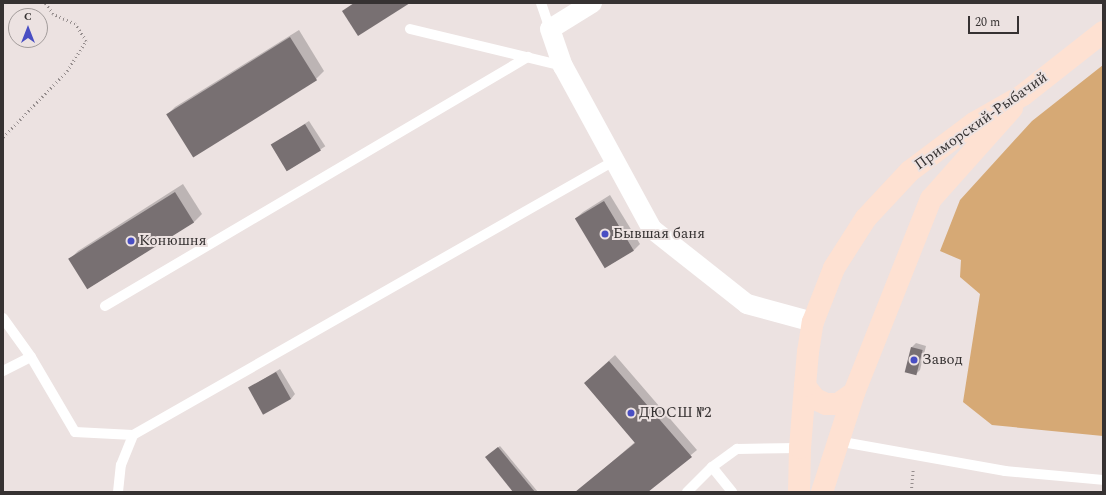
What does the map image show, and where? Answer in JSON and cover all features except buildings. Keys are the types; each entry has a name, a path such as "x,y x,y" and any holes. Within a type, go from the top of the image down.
{"main road":[{"name":"Приморский-Рыбачий","path":"799,492 800,448 805,386 808,352 813,322 834,268 866,218 910,171 974,123 1023,96 1103,32"},
{"path":"822,492 837,441 854,393 931,199 1023,96"},
{"path":"805,386 815,399 826,404 838,404 854,393"}],"street":[{"path":"592,3 550,29 563,66 652,229 747,304 813,322"}],"lane":[{"path":"541,3 550,29"},
{"path":"410,28 563,66"},
{"path":"105,306 528,57"},
{"path":"3,318 31,358 75,432 134,435 614,161"},
{"path":"3,371 31,358"},
{"path":"118,492 121,465 134,435"},
{"path":"837,441 1005,472 1103,480"},
{"path":"687,492 712,467 737,449 800,448"},
{"path":"712,467 732,492"}],"path":[{"path":"3,137 67,71 86,41 75,24 53,14 45,3"},
{"path":"911,492 915,455"}],"shaded area":[{"path":"1103,65 1103,436 992,425 963,402 980,294 960,277 961,260 940,251 960,200 1032,121"}],"place":[{"name":"Бывшая баня","path":"605,234"},
{"name":"Конюшня","path":"131,241"},
{"name":"Завод","path":"914,360"},
{"name":"ДЮСШ №2","path":"631,413"}]}
